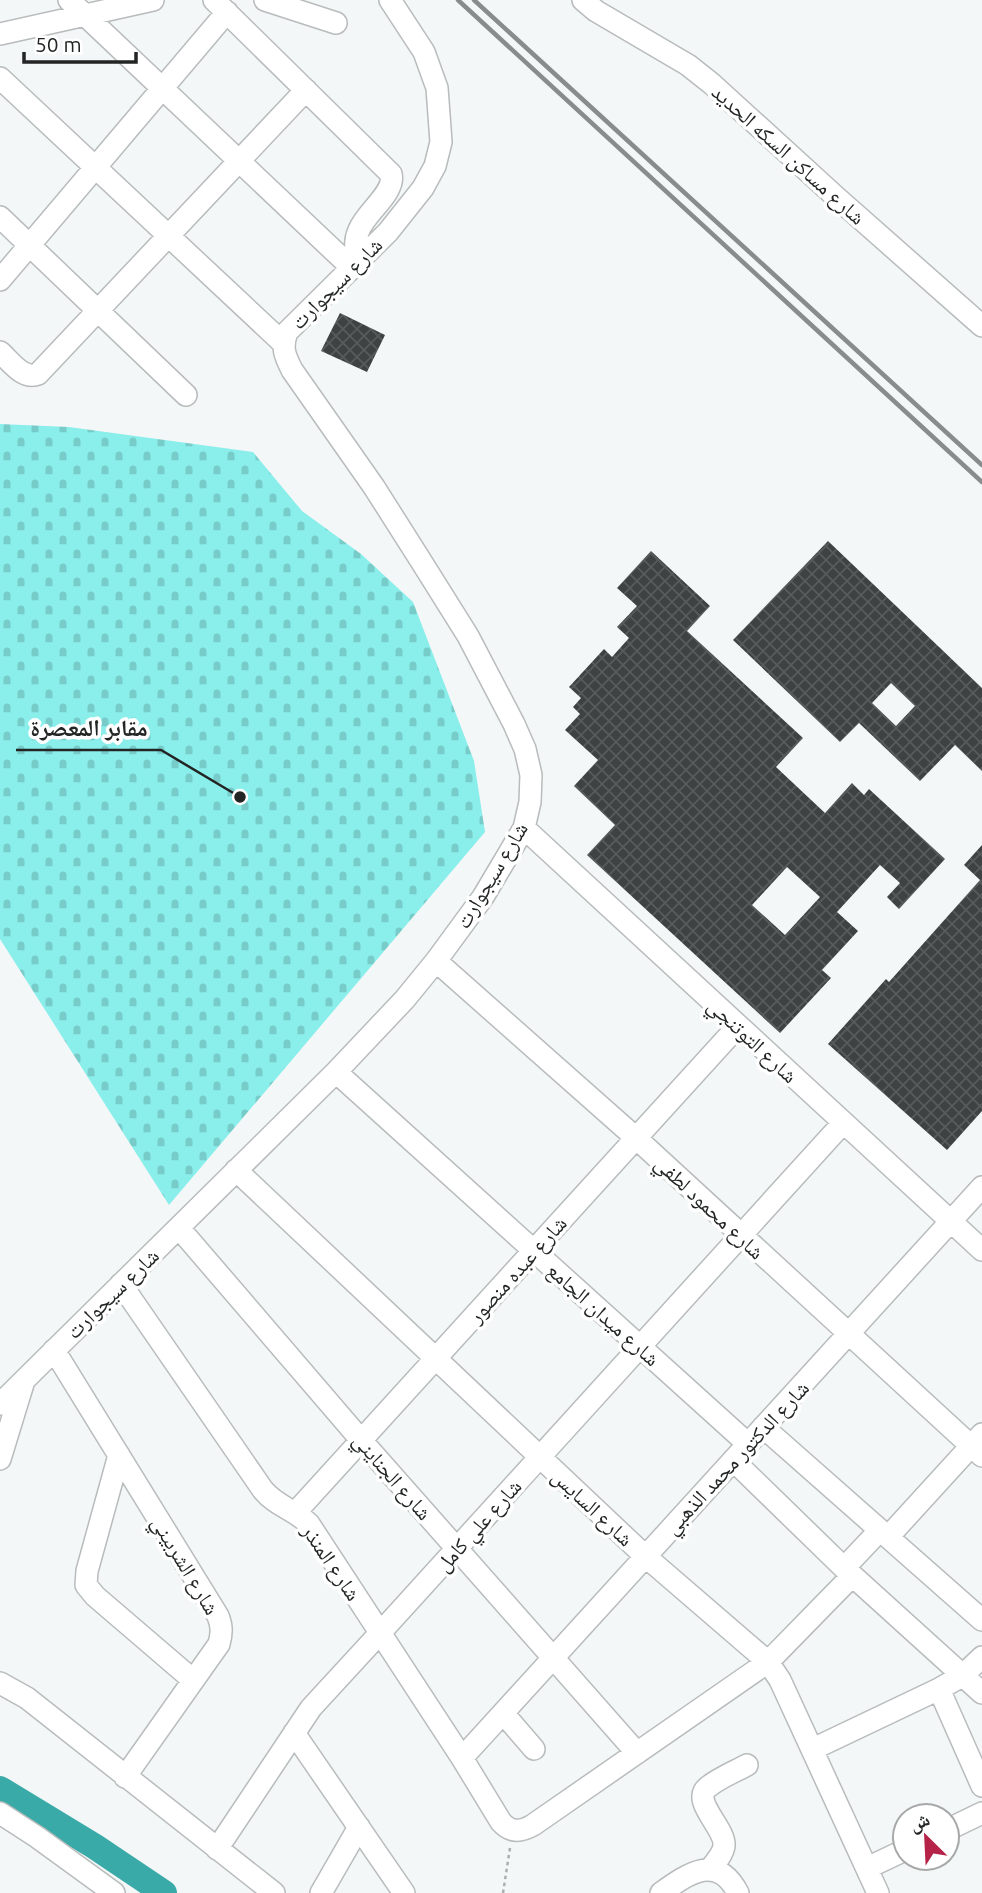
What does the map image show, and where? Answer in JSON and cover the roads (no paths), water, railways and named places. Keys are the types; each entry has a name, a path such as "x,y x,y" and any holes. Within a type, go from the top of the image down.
{"street":[{"path":"69,0 239,161 354,265"},
{"path":"0,34 153,0"},
{"path":"265,0 337,23"},
{"name":"شارع سيجوارت","path":"0,1404 336,1072 405,999 483,897 524,828 530,802 531,775 525,749 514,723 468,636 421,561 374,487 292,370 283,343 287,332 388,232 424,188 435,166 441,142 437,88 424,52 390,0"},
{"name":"شارع مساكن السكه الحديد","path":"583,0 596,11 688,65 712,84 982,326"},
{"path":"0,280 163,88 220,6 391,174 393,179 389,188 357,233 354,265"},
{"path":"0,78 283,343"},
{"path":"0,352 24,374 31,377 38,374 306,90"},
{"path":"0,217 186,395"},
{"name":"شارع التوتنجي","path":"524,828 982,1250"},
{"name":"شارع محمود لطفي","path":"436,961 636,1138 848,1334 978,1446"},
{"name":"شارع عبده منصور","path":"295,1513 738,1026"},
{"name":"شارع ميدان الجامع","path":"336,1072 748,1444"},
{"name":"شارع علي كامل","path":"217,1849 327,1688 843,1123"},
{"name":"شارع السايس","path":"236,1170 645,1556 768,1662 780,1680 813,1749 878,1893"},
{"name":"شارع الدكتور محمد الذهبي","path":"462,1758 982,1187"},
{"name":"شارع الجنايني","path":"179,1228 361,1440 638,1753"},
{"name":"شارع المنذر","path":"121,1284 264,1490 278,1505 309,1524 507,1826 520,1831 533,1825 638,1753"},
{"name":"شارع الشربيني","path":"54,1350 218,1616 221,1625 219,1644 125,1777"},
{"path":"0,1459 24,1380"},
{"path":"763,1427 982,1620"},
{"path":"638,1753 768,1662 884,1534 978,1446"},
{"path":"119,1455 87,1571 86,1585 95,1596 193,1680"},
{"path":"733,1460 848,1572 982,1693"},
{"path":"813,1749 939,1689 962,1676 982,1657"},
{"path":"0,1683 27,1698 274,1893"},
{"path":"939,1689 982,1786"},
{"path":"503,1713 534,1749"},
{"path":"295,1733 404,1893"},
{"path":"710,1869 723,1850 724,1842 703,1802 703,1794 707,1787 747,1765"},
{"path":"0,1813 114,1893"},
{"path":"961,1823 982,1813"},
{"path":"321,1893 359,1827"},
{"path":"867,1868 891,1857"},
{"path":"662,1893 687,1875 710,1869 730,1880 738,1893"}],"waterway":[{"path":"0,1789 94,1846 164,1893"}],"railway":[{"path":"458,0 982,482"},
{"path":"474,0 982,465"}],"place":[{"name":"مقابر المعصرة","path":"240,797"}]}
